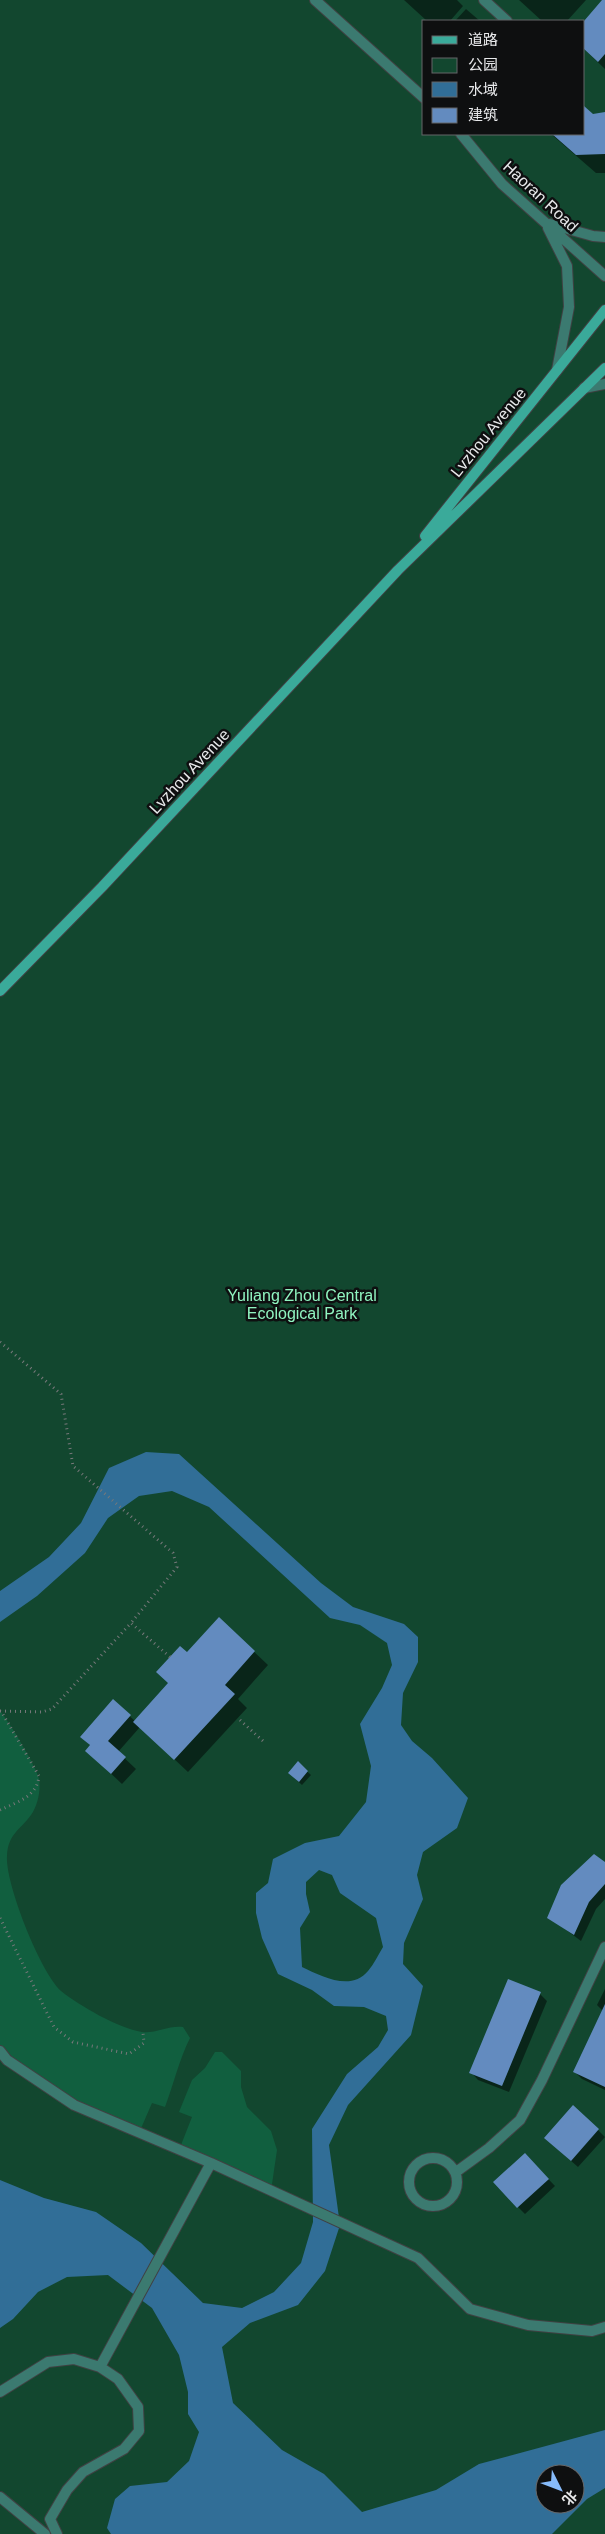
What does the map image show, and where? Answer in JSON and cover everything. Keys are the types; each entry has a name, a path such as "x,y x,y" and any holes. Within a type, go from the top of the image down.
{"main road":[{"name":"Lvzhou Avenue","path":"398,570 604,313"},
{"name":"Lvzhou Avenue","path":"0,991 108,880 398,570 605,368"}],"street":[{"path":"315,0 422,96"},
{"path":"484,0 506,20"},
{"name":"Haoran Road","path":"462,135 502,184 605,276"},
{"path":"546,223 592,236 605,237"},
{"path":"546,223 568,266 569,307 557,370"},
{"path":"584,388 605,384"},
{"path":"456,2172 489,2148 520,2120 542,2080 605,1947"},
{"path":"0,2051 7,2060 74,2105 211,2163 418,2258 470,2309 528,2325 592,2331 605,2327"},
{"path":"439,2158 446,2161 456,2172 457,2188 453,2196 439,2206 422,2204 411,2192 409,2175 412,2168 424,2159 439,2158"},
{"path":"100,2366 211,2163"},
{"path":"0,2392 48,2362 74,2359 100,2366 118,2379 138,2407 139,2431 124,2449 83,2472 67,2490 50,2519 57,2534"},
{"path":"0,2497 45,2534"}],"path":[{"path":"0,1342 61,1394 72,1466 174,1553 177,1567 131,1623 52,1709 42,1712 0,1711"},
{"path":"131,1623 170,1657"},
{"path":"0,1711 39,1776 38,1787 25,1798 0,1810"},
{"path":"240,1720 263,1741"},
{"path":"0,1918 54,2027 73,2042 129,2054 144,2044 143,2032"}],"green space":[{"name":"Yuliang Zhou Central Ecological Park","path":"0,0 605,0 605,2534 0,2534"},
{"path":"0,1711 27,1753 39,1780 39,1796 36,1807 12,1837 7,1856 8,1869 18,1906 43,1966 61,1991 89,2010 111,2021 142,2032 183,2027 190,2038 165,2107 152,2103 139,2133 74,2105 0,2051"},
{"path":"215,2052 222,2052 241,2071 241,2087 247,2107 271,2131 277,2150 271,2191 179,2150 192,2117 179,2112 192,2080 205,2068"}],"water":[{"path":"146,1452 179,1454 321,1583 353,1607 404,1624 418,1637 418,1662 403,1693 401,1725 412,1741 432,1758 468,1798 457,1828 423,1852 417,1875 423,1899 404,1943 403,1964 423,1986 411,2035 348,2105 329,2145 340,2225 325,2271 298,2305 250,2323 222,2347 233,2403 282,2450 324,2474 362,2512 436,2490 479,2464 605,2430 605,2488 585,2501 585,2464 535,2464 535,2514 572,2514 552,2534 111,2534 107,2528 115,2499 130,2486 167,2482 189,2461 199,2432 188,2414 188,2392 179,2355 152,2308 108,2275 67,2277 38,2292 13,2319 0,2328 0,2180 44,2198 96,2212 141,2243 203,2303 242,2308 274,2292 301,2263 313,2222 312,2129 347,2074 378,2047 388,2030 386,2016 364,2007 334,2006 312,1990 278,1974 262,1938 256,1913 256,1893 268,1883 273,1859 305,1843 339,1836 366,1802 371,1766 360,1724 382,1688 392,1665 387,1643 360,1625 330,1618 209,1507 172,1491 139,1496 108,1518 85,1553 37,1596 0,1622 0,1591 49,1557 81,1523 109,1468","holes":["319,1870 332,1875 340,1893 376,1918 383,1947 368,1971 361,1977 353,1980 345,1981 327,1978 302,1967 300,1928 310,1912 306,1894 306,1882"]}],"building":[{"path":"602,0 605,0 605,54 598,62 585,50 585,20"},
{"path":"585,107 593,114 605,112 605,154 576,155 553,135 585,135"},
{"path":"219,1617 255,1651 225,1685 235,1694 174,1760 133,1722 168,1683 156,1672 180,1646 187,1652"},
{"path":"113,1699 131,1715 108,1741 126,1757 111,1774 85,1751 90,1745 80,1737"},
{"path":"298,1761 308,1771 299,1782 288,1773"},
{"path":"594,1854 605,1862 605,1884 589,1902 574,1935 547,1918 561,1885"},
{"path":"508,1979 541,1992 502,2086 469,2073"},
{"path":"605,2004 605,2087 573,2072"},
{"path":"573,2105 599,2129 571,2161 544,2138"},
{"path":"525,2153 549,2179 517,2208 493,2182"}]}
